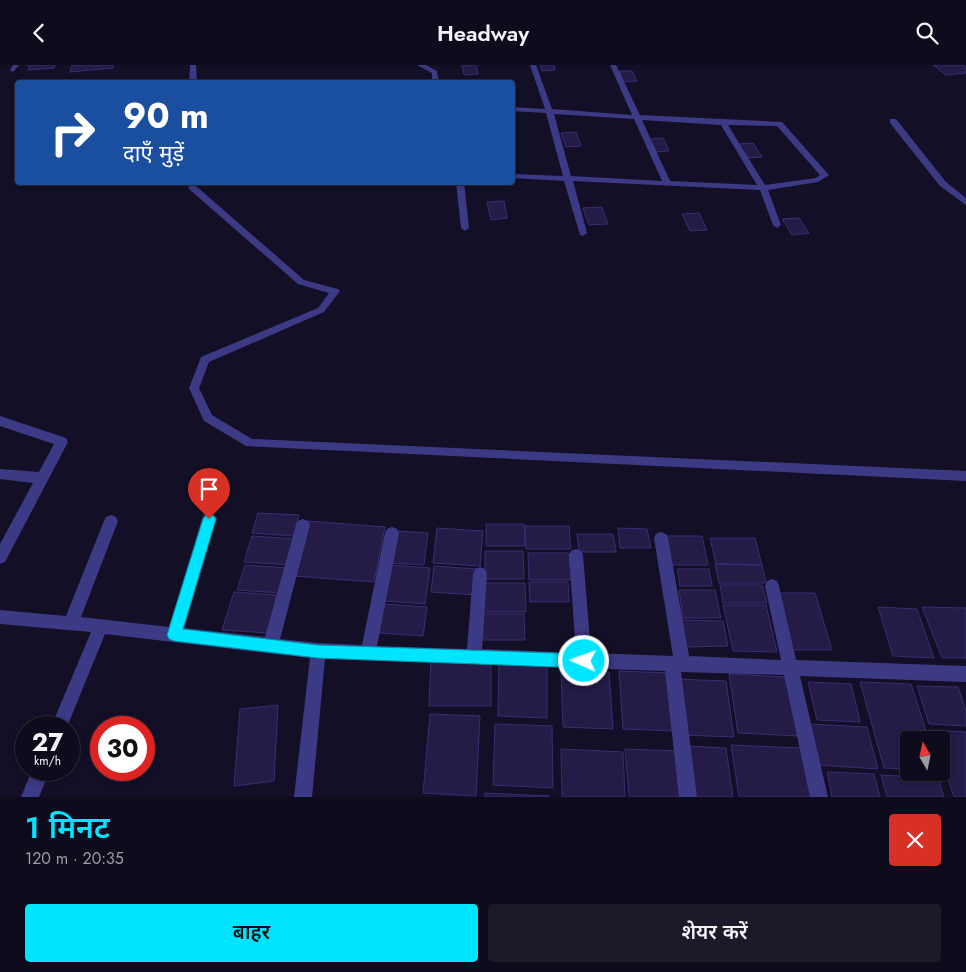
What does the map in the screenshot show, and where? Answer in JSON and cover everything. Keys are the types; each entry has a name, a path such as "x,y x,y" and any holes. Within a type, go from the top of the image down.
{"street":[{"path":"0,421 62,442 41,478 0,558"},
{"path":"0,474 41,478"},
{"path":"174,635 209,519"},
{"path":"71,623 111,521"},
{"path":"270,646 304,525"},
{"path":"368,653 392,533"},
{"path":"661,537 677,664 688,797"},
{"path":"576,555 584,661"},
{"path":"474,657 480,574"},
{"path":"772,586 819,797"},
{"path":"0,617 101,626 318,651 966,674"},
{"path":"64,716 101,626"},
{"path":"303,797 318,651"},
{"path":"30,797 37,781"}],"lane":[{"path":"193,65 193,80"},
{"path":"420,65 435,72 436,80"},
{"path":"533,65 569,178 583,233"},
{"path":"613,65 667,183"},
{"path":"515,109 723,123 779,124 825,175 818,179 763,188 515,176"},
{"path":"893,121 943,184 966,201"},
{"path":"723,123 763,188 777,225"},
{"path":"192,185 301,282 335,291 321,310 206,360 194,388 208,418 250,443 966,476"},
{"path":"460,185 465,228"}],"building":[{"path":"30,65 55,65 54,68 28,70"},
{"path":"72,65 113,65 113,68 70,72"},
{"path":"462,65 476,65 478,74 464,75"},
{"path":"540,65 554,65 555,70 542,71"},
{"path":"933,65 963,65 966,67 966,73 946,75"},
{"path":"619,71 632,71 637,81 624,82"},
{"path":"576,132 581,146 566,147 561,133"},
{"path":"663,138 669,151 655,152 649,139"},
{"path":"753,143 762,157 747,158 738,144"},
{"path":"504,201 507,218 491,220 487,202"},
{"path":"602,207 608,224 589,225 583,208"},
{"path":"699,213 707,230 690,231 682,214"},
{"path":"799,218 809,233 792,235 782,219"},
{"path":"258,513 299,515 294,536 252,533"},
{"path":"309,521 385,527 374,582 294,576"},
{"path":"486,524 524,524 525,546 486,546"},
{"path":"525,526 569,526 571,549 526,549"},
{"path":"437,528 483,531 480,566 433,563"},
{"path":"618,528 647,529 651,548 620,548"},
{"path":"398,531 428,533 424,565 392,563"},
{"path":"577,534 613,534 616,552 579,552"},
{"path":"252,536 297,539 290,565 244,562"},
{"path":"664,536 702,536 708,565 669,565"},
{"path":"710,538 755,538 762,565 716,564"},
{"path":"485,551 523,551 524,579 485,579"},
{"path":"528,553 569,553 571,580 529,580"},
{"path":"715,564 762,565 766,583 719,583"},
{"path":"245,565 288,568 281,593 237,590"},
{"path":"392,565 430,568 425,604 385,601"},
{"path":"434,566 477,569 475,595 431,592"},
{"path":"677,569 709,569 712,586 680,586"},
{"path":"529,582 568,582 569,602 530,602"},
{"path":"482,583 525,583 526,612 482,612"},
{"path":"720,585 762,585 767,603 723,603"},
{"path":"679,590 715,590 721,618 683,618"},
{"path":"234,592 277,595 268,633 222,630"},
{"path":"777,593 815,593 832,650 792,650"},
{"path":"384,604 427,607 423,636 379,633"},
{"path":"723,605 766,605 777,652 733,651"},
{"path":"878,607 917,609 934,658 893,656"},
{"path":"922,607 966,608 966,658 942,658"},
{"path":"483,614 524,614 525,640 483,640"},
{"path":"682,620 723,621 728,646 686,647"},
{"path":"499,660 547,663 547,718 498,716"},
{"path":"431,661 491,661 491,706 429,706"},
{"path":"561,670 609,672 613,729 563,727"},
{"path":"619,671 669,673 675,731 623,729"},
{"path":"729,674 786,677 798,736 738,733"},
{"path":"676,679 726,681 734,737 683,735"},
{"path":"808,682 851,684 860,722 817,720"},
{"path":"860,682 911,684 926,731 900,731 900,769 884,768"},
{"path":"917,686 958,687 966,711 966,726 929,724"},
{"path":"278,705 274,781 234,786 240,709"},
{"path":"430,714 480,716 476,796 423,793"},
{"path":"495,724 552,726 553,788 493,785"},
{"path":"809,724 867,727 878,769 818,765"},
{"path":"950,731 966,732 966,797 954,797 949,781"},
{"path":"731,745 802,748 812,797 739,797"},
{"path":"687,746 726,748 733,797 693,797"},
{"path":"561,749 623,752 625,797 562,797"},
{"path":"625,749 678,751 683,797 629,797"},
{"path":"827,772 874,774 880,797 832,797"},
{"path":"881,775 900,776 900,781 939,781 944,797 887,797"},
{"path":"485,793 549,796 549,797 485,797"}],"route":[{"path":"209,519 174,635 318,651 584,661"}]}
